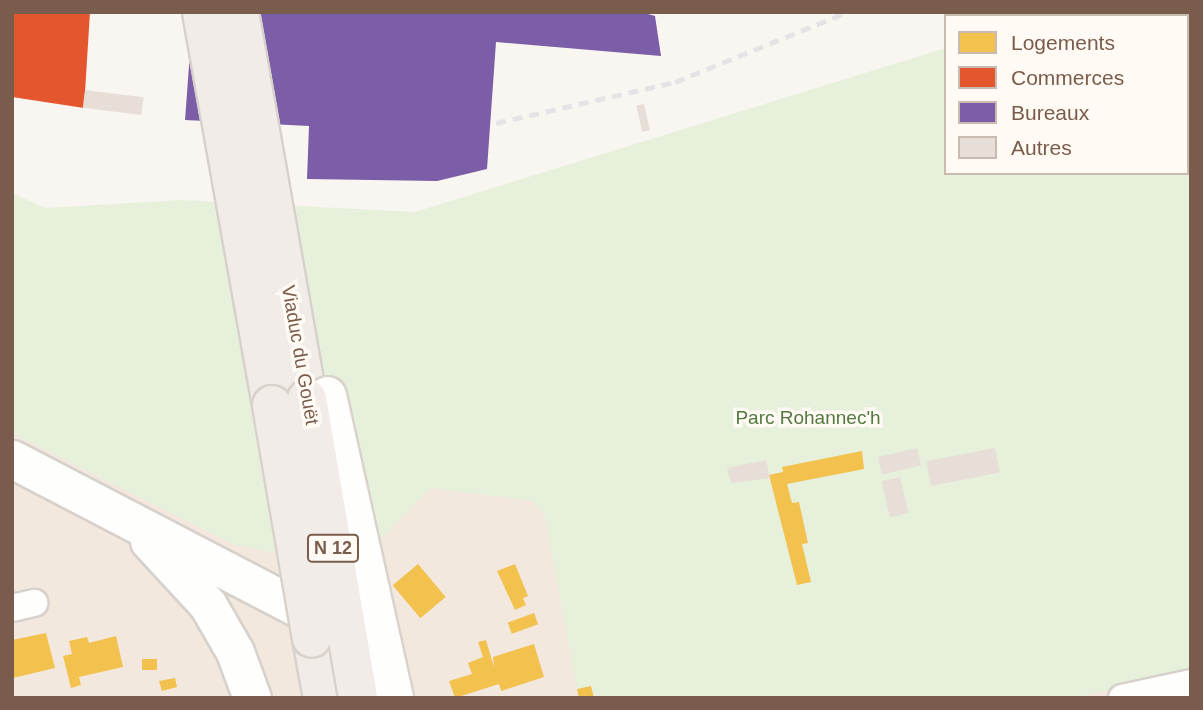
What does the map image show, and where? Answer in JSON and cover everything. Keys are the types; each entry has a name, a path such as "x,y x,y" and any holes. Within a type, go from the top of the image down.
{"highway":[{"name":"Viaduc du Gouët","path":"202,12 312,638"},
{"name":"Viaduc du Gouët","path":"239,12 358,698"},
{"name":"N 12","path":"312,638 323,698"}],"main road":[{"path":"281,248 327,395 349,510 394,698"},
{"path":"12,459 337,628 408,698"},
{"path":"132,522 208,605 235,652 252,698"},
{"path":"312,638 314,698"}],"street":[{"path":"1122,698 1191,682"}],"shaded area":[{"path":"12,433 99,476 351,568 431,487 1191,547 1191,698 12,698"}],"green space":[{"name":"Parc Rohannec'h","path":"1191,12 1191,671 1074,698 579,698 544,513 532,501 431,488 351,569 233,544 12,433 12,193 46,208 181,200 415,212 944,49 944,175 1189,175 1189,14 1056,14"}],"building: Logements":[{"path":"862,451 864,469 787,484 792,503 799,502 808,543 802,544 811,582 797,585 769,475 783,472 782,467"},
{"path":"418,564 446,597 420,618 393,585"},
{"path":"515,564 528,596 523,598 526,605 515,610 497,571"},
{"path":"534,613 538,624 512,634 508,623"},
{"path":"46,633 55,668 13,678 12,640"},
{"path":"116,636 123,667 79,677 81,685 71,688 63,656 72,654 69,641 87,637 89,643"},
{"path":"486,640 494,667 493,657 534,644 544,677 501,691 499,684 455,698 449,681 472,674 468,663 483,657 478,642"},
{"path":"142,659 157,659 157,670 142,670"},
{"path":"175,678 177,687 162,691 159,681"},
{"path":"591,686 594,698 579,698 577,689"}],"building: Commerces":[{"path":"12,12 90,12 84,108 12,97"}],"building: Bureaux":[{"path":"193,12 641,12 655,16 661,56 496,42 487,169 437,181 307,179 309,126 185,120"}],"building: Autres":[{"path":"85,90 144,97 141,115 83,108"},
{"path":"644,104 650,130 642,132 636,106"},
{"path":"917,448 921,466 882,475 878,457"},
{"path":"995,448 1000,473 931,486 926,461"},
{"path":"766,460 770,478 731,483 727,468"},
{"path":"900,477 908,513 890,517 881,481"}],"railway":[{"path":"496,123 675,82 847,12"}]}
